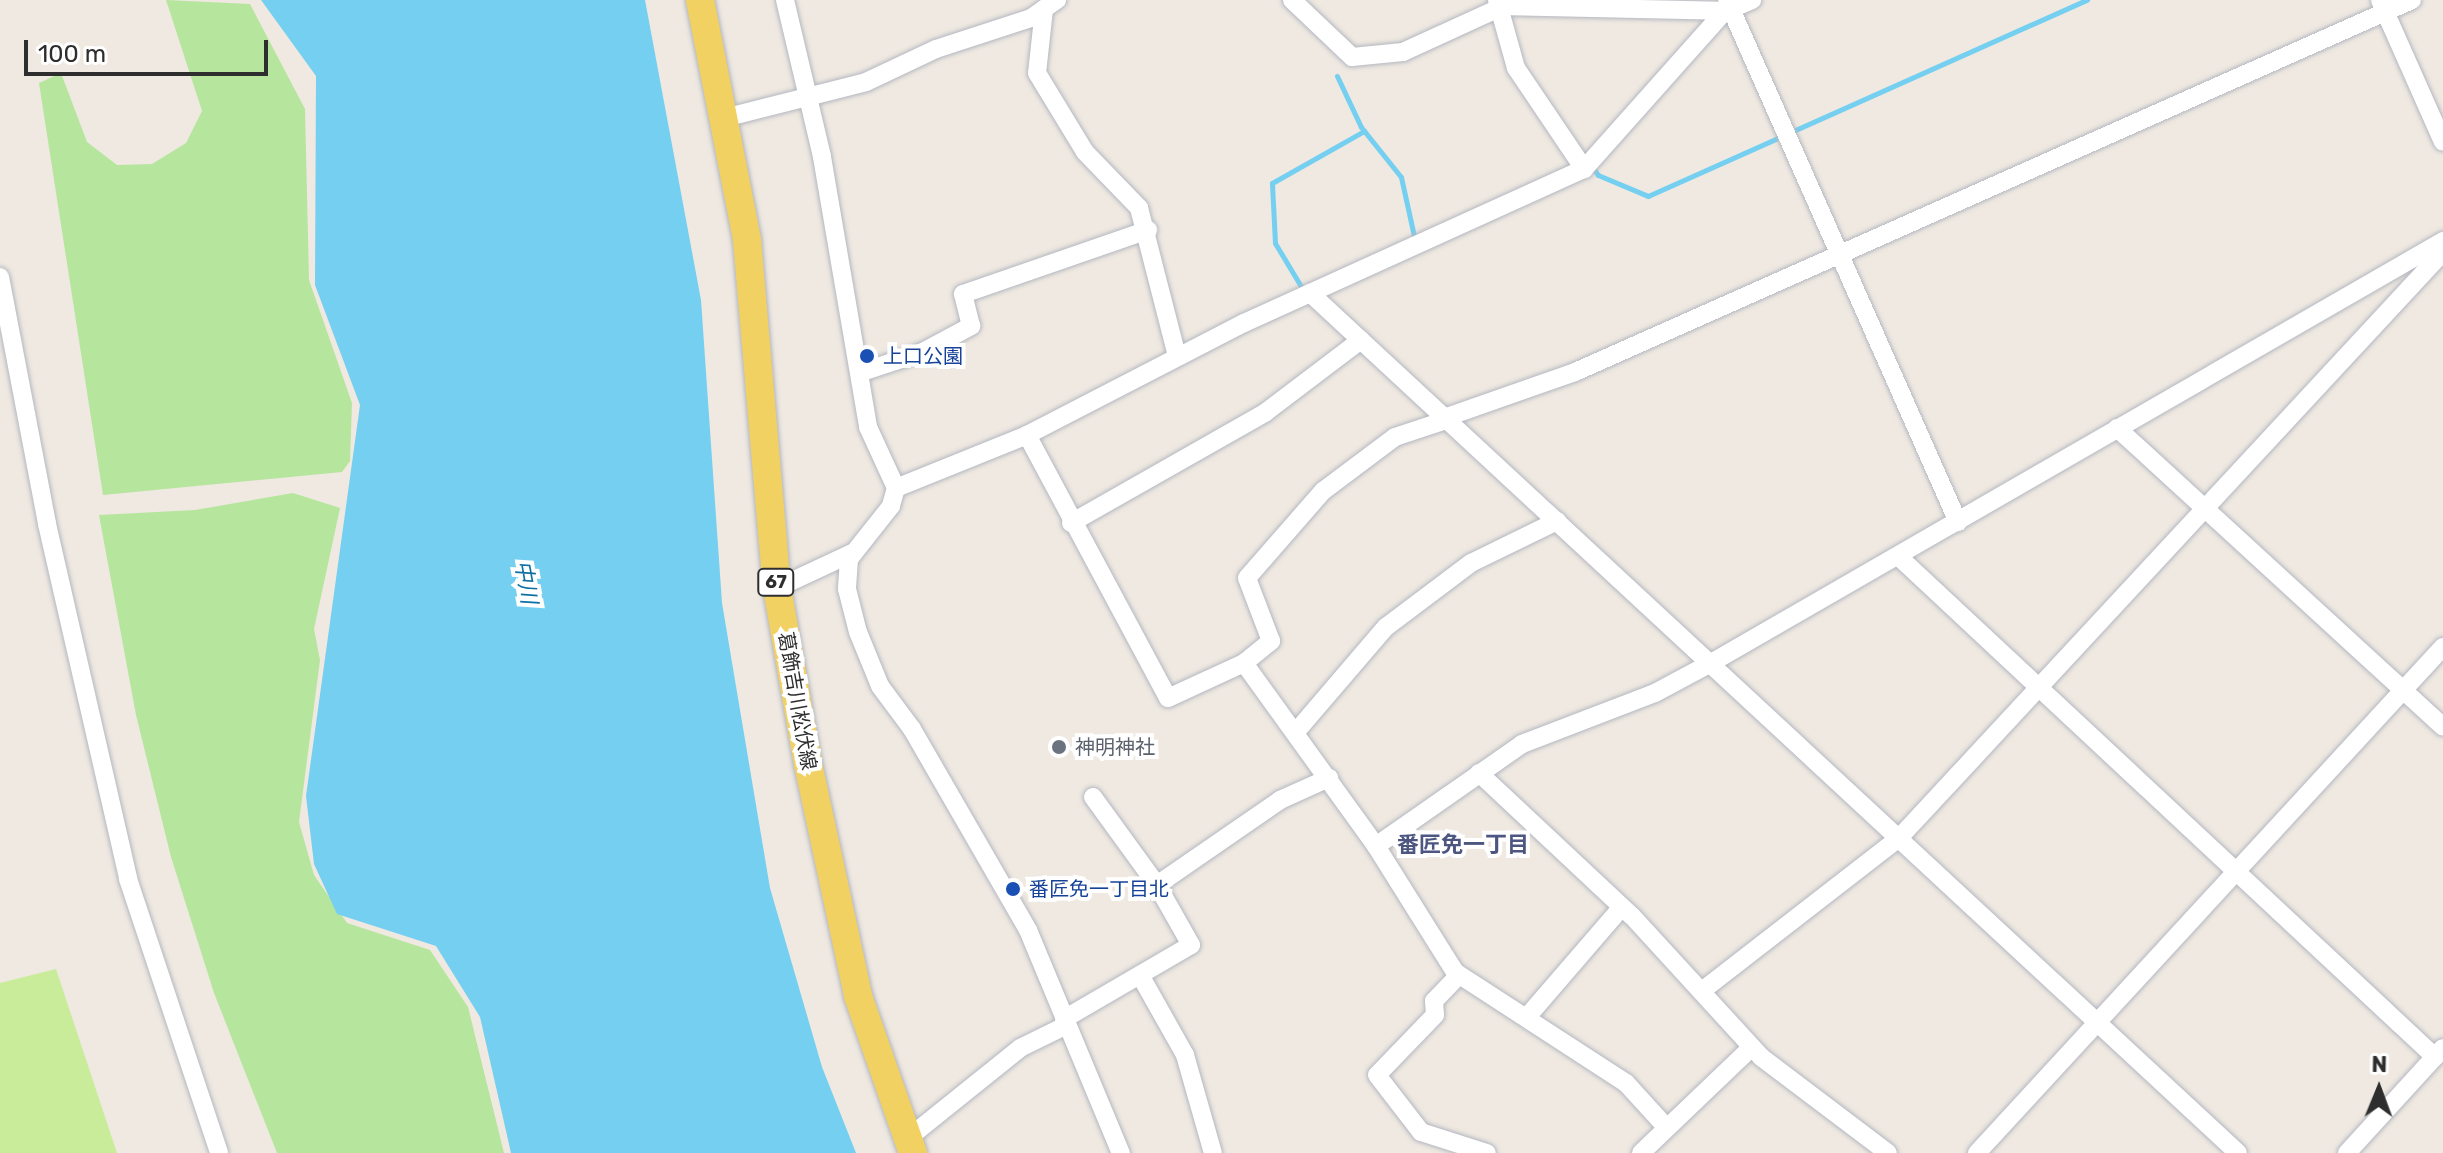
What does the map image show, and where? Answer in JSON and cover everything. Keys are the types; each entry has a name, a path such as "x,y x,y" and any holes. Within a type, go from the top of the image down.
{"main road":[{"name":"葛飾吉川松伏線","path":"700,0 724,118 760,345 777,588 834,904 910,1146"}],"street":[{"path":"777,588 852,553 891,506 896,488 868,427 862,372 809,99 785,0"},
{"path":"1292,0 1352,57 1403,52 1498,5 1729,8 1752,0"},
{"path":"1027,435 1071,523 1168,698 1244,663 1271,641 1247,578 1323,491 1395,437 1575,372 2382,6 2412,0"},
{"path":"724,118 809,99 1050,4"},
{"path":"1050,4 1037,73 1095,164 1139,208 1148,230 1177,356"},
{"path":"1498,5 1516,68 1584,169"},
{"path":"2382,6 2443,142"},
{"path":"896,488 1027,435 1177,356 1584,169 1729,8"},
{"path":"1729,8 1958,522"},
{"path":"862,372 923,352 971,326 963,294 1148,230"},
{"path":"1376,846 1522,744 1655,693 1711,663 2443,241"},
{"path":"1703,990 1899,838 2443,252"},
{"path":"0,277 47,524 128,879 219,1153"},
{"path":"1310,293 2238,1153"},
{"path":"1071,523 1266,412 1361,340"},
{"path":"2117,428 2443,727"},
{"path":"1295,733 1386,627 1491,551 1557,521"},
{"path":"852,553 847,589 875,676 912,729 1028,930 1121,1153"},
{"path":"1899,557 2237,871 2439,1052 2347,1153"},
{"path":"1977,1153 2443,647"},
{"path":"1244,663 1376,846 1459,975 1626,1083 1666,1127"},
{"path":"1479,773 1622,907 1703,990 1752,1047 1827,1112 1871,1135 1888,1153"},
{"path":"1157,885 1280,800 1329,778"},
{"path":"910,1146 1020,1048 1191,945 1157,885 1092,800"},
{"path":"1527,1017 1622,907"},
{"path":"1140,975 1185,1055 1213,1153"},
{"path":"1459,975 1434,1001 1435,1015 1377,1075 1421,1132 1487,1153"},
{"path":"1641,1153 1752,1047"}],"green space":[{"path":"166,0 250,4 305,109 309,280 352,403 350,461 342,472 103,495 39,83 61,73 87,142 117,165 152,164 186,143 202,111"},
{"path":"293,493 340,508 314,629 320,660 299,822 314,875 347,923 430,950 468,1007 504,1153 277,1153 214,993 171,857 136,715 99,515 195,510"},
{"path":"56,969 117,1153 0,1153 0,983"}],"water":[{"name":"中川","path":"261,0 645,0 701,300 722,603 770,888 822,1067 856,1153 511,1153 480,1017 436,946 337,914 314,864 306,796 360,405 315,285 316,76"}],"waterway":[{"path":"1591,165 1598,175 1648,196 2087,0"},
{"path":"1337,76 1361,127 1401,177 1414,236"},
{"path":"1302,288 1275,243 1272,183 1364,131"}],"place":[{"name":"上口公園","path":"867,356"},
{"name":"神明神社","path":"1059,747"},
{"name":"番匠免一丁目北","path":"1013,889"}],"district":[{"name":"番匠免一丁目","path":"1463,845"}]}
